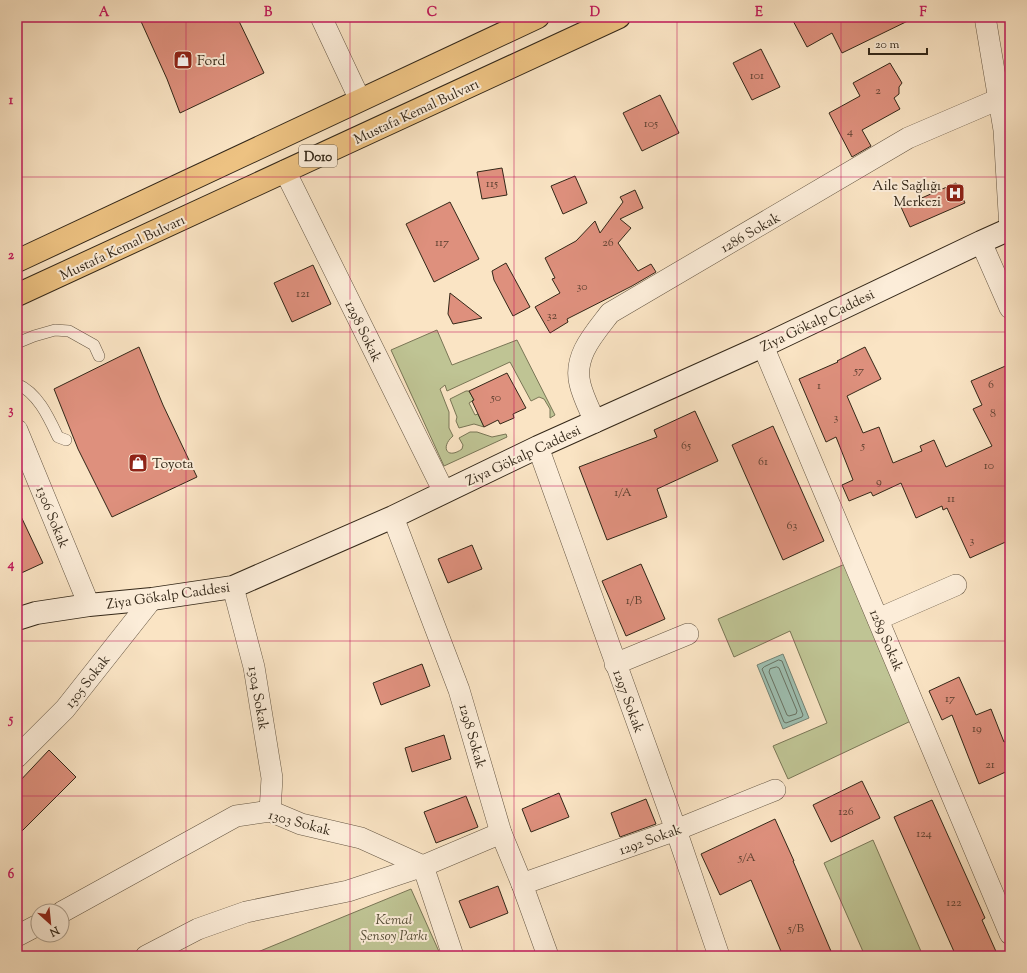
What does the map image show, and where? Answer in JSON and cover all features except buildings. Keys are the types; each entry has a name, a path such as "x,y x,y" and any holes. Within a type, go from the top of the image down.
{"highway":[{"name":"Mustafa Kemal Bulvarı","path":"17,295 619,17"},
{"name":"D010","path":"17,260 360,100 525,20"}],"street":[{"path":"321,17 360,100"},
{"path":"985,17 1004,130 1010,229"},
{"name":"1286 Sokak","path":"595,422 580,384 579,365 587,342 610,313 908,138 999,99"},
{"name":"1298 Sokak","path":"285,171 444,492"},
{"name":"Ziya Gökalp Caddesi","path":"17,619 36,613 89,605 152,599 233,587 393,517 538,447 763,346 1010,229"},
{"path":"980,242 1010,308"},
{"name":"1289 Sokak","path":"763,346 1007,920"},
{"name":"1306 Sokak","path":"17,430 89,605"},
{"name":"1297 Sokak","path":"538,447 676,830 719,956"},
{"name":"1298 Sokak","path":"393,517 459,690 501,833 522,884 548,956"},
{"path":"878,619 956,585"},
{"name":"1304 Sokak","path":"233,587 254,667 272,778 270,811"},
{"name":"1305 Sokak","path":"17,757 65,709 152,599"},
{"path":"615,664 688,634"},
{"name":"1292 Sokak","path":"522,884 676,830 775,790"},
{"name":"1303 Sokak","path":"70,908 236,816 270,811 301,824 361,838 423,866"},
{"path":"146,956 198,929 246,912 348,891 423,866 501,833"},
{"path":"423,866 453,956"},
{"path":"17,936 30,929"}],"lane":[{"path":"17,343 55,330 70,331 94,345 99,356"},
{"path":"17,384 31,393 48,417 58,437 66,440"}],"green space":[{"path":"437,330 452,365 517,340 555,415 550,418 550,409 544,399 539,397 531,401 510,362 447,391 445,385 440,389 449,412 449,428 453,436 449,440 446,448 449,453 457,452 462,449 463,445 459,438 470,432 477,432 492,437 506,434 507,437 444,466 391,350"},
{"path":"469,391 474,400 469,403 475,415 478,414 484,427 474,424 459,428 456,421 457,417 450,399"},
{"path":"845,564 913,720 788,779 773,746 827,723 790,631 734,657 718,619"},
{"path":"873,840 923,956 865,956 824,863"},
{"name":"Kemal Şensoy Parkı","path":"411,889 441,956 248,956"}],"water":[{"path":"783,654 809,718 783,729 757,665"}],"place":[{"name":"Ford","path":"183,60"},
{"name":"Aile Sağlığı Merkezi","path":"955,193"},
{"name":"Toyota","path":"138,463"}]}
